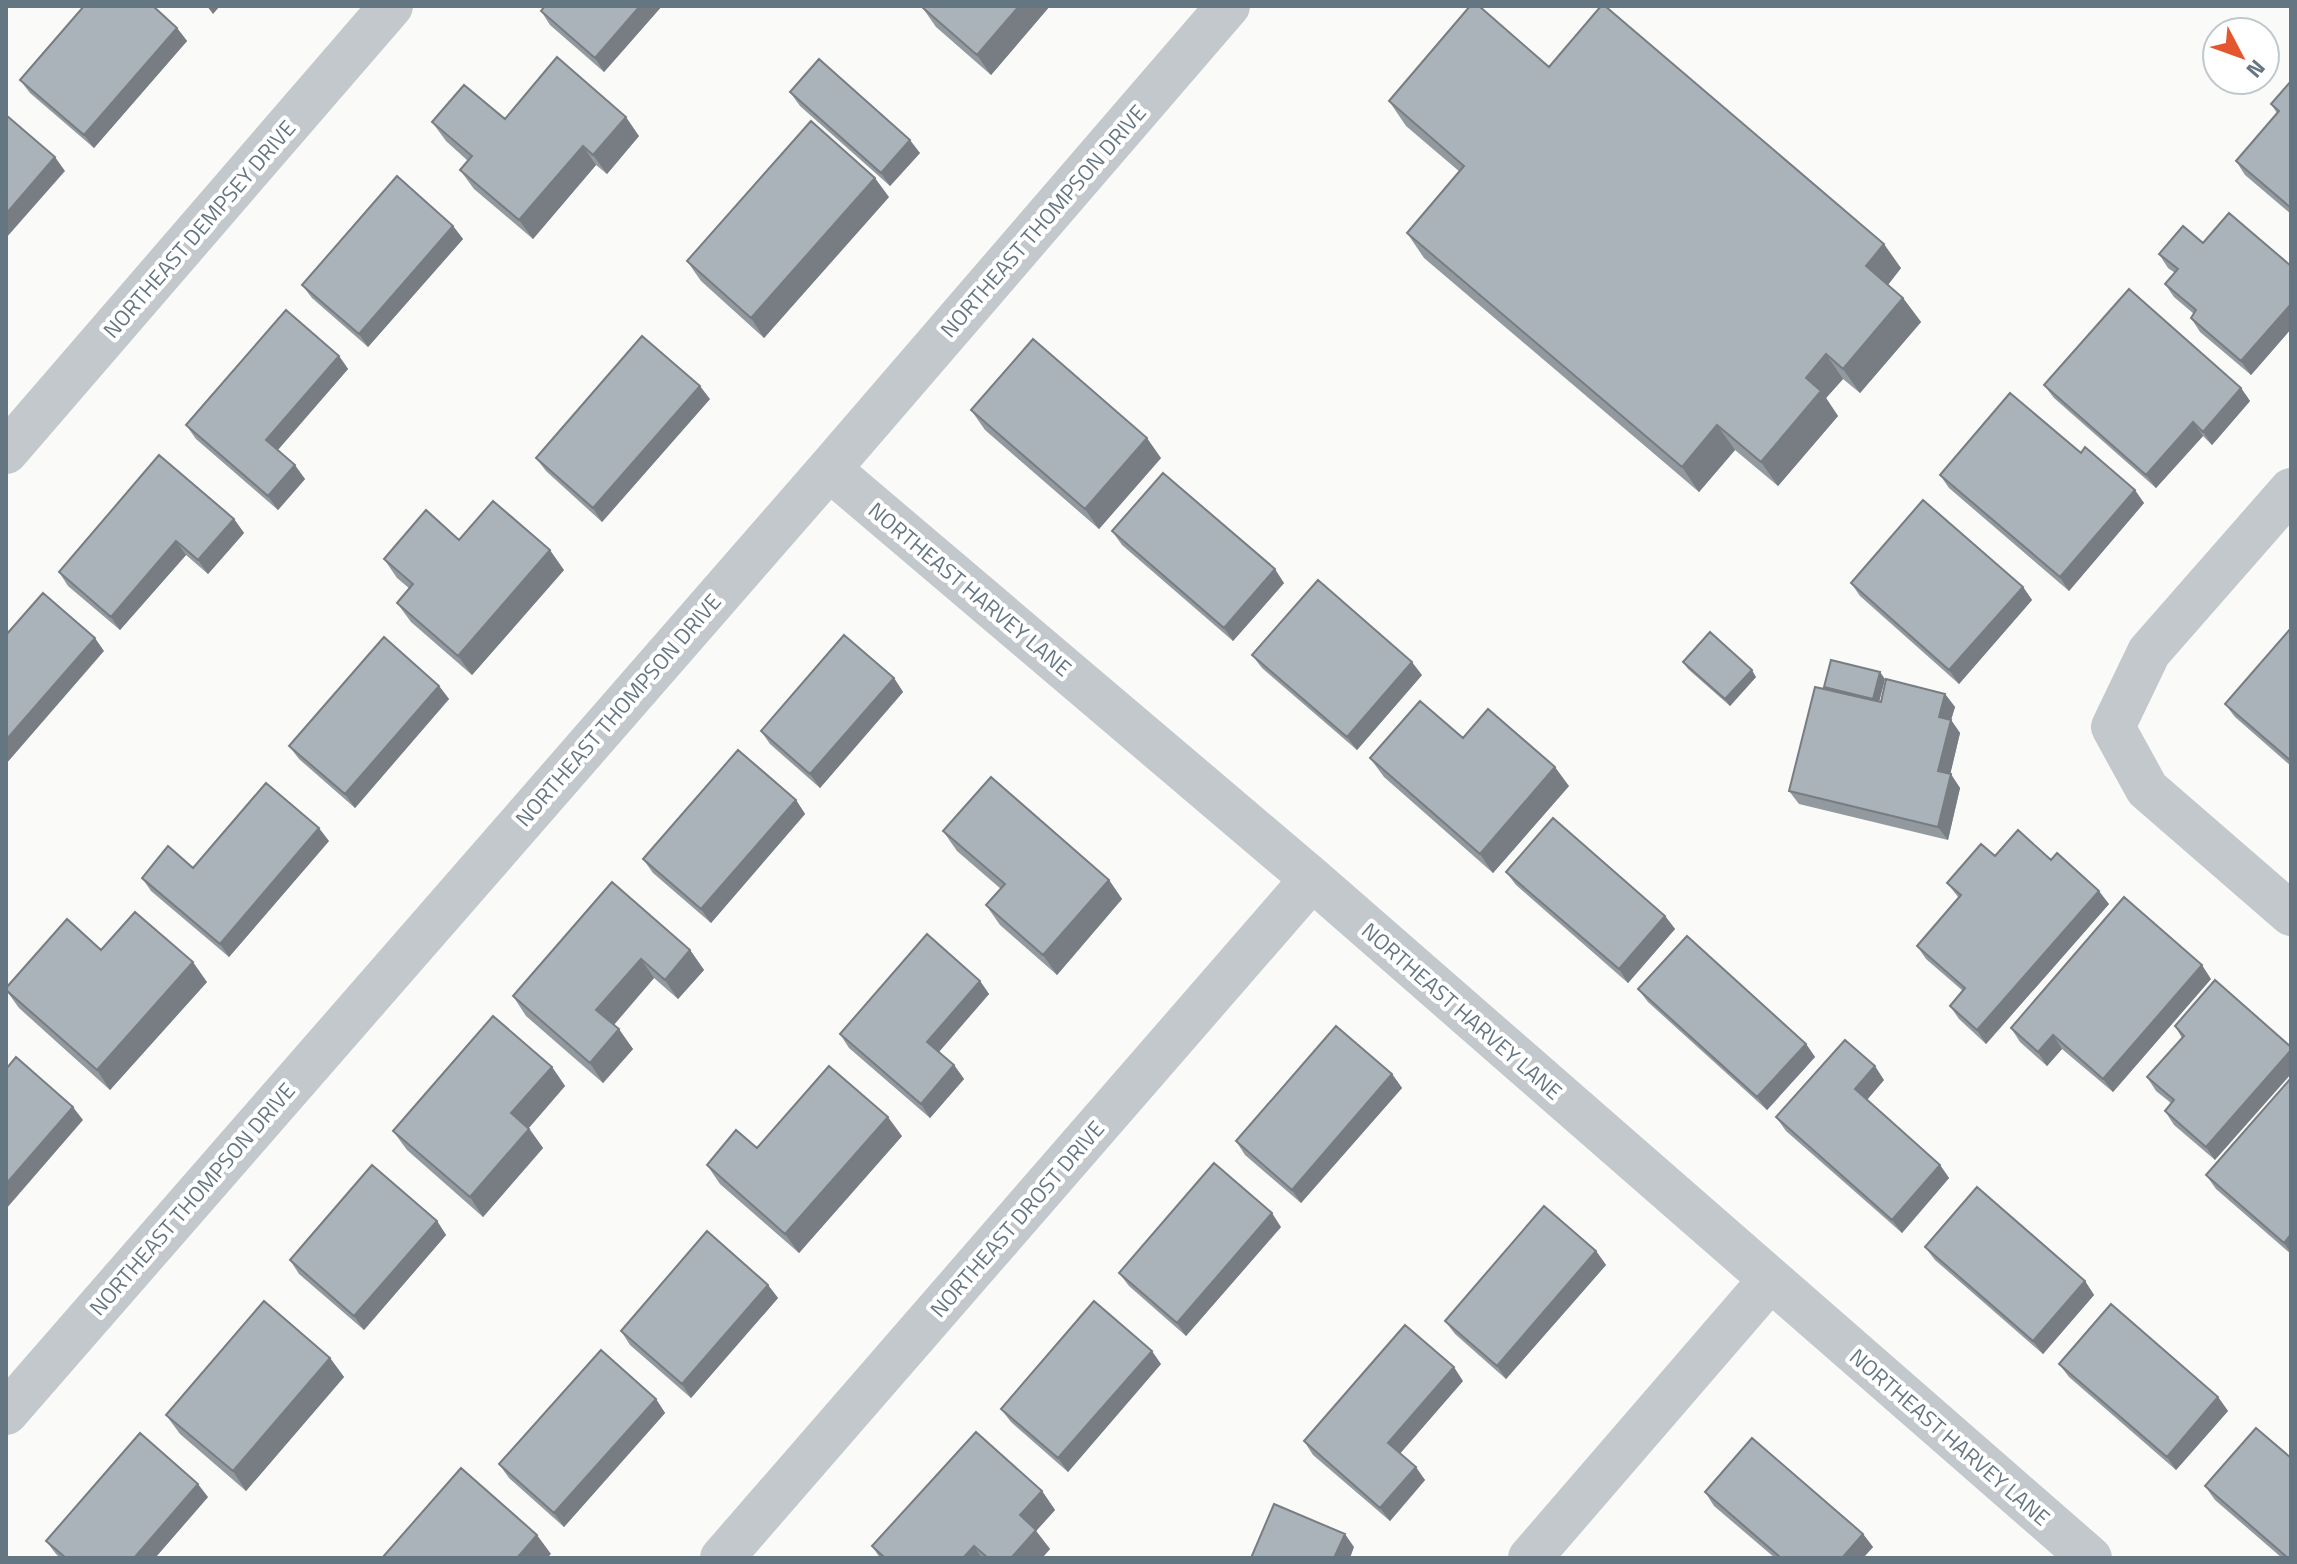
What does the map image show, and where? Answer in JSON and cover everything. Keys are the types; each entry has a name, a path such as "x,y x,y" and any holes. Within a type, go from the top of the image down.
{"street":[{"name":"NORTHEAST DEMPSEY DRIVE","path":"6,452 391,6"},
{"name":"NORTHEAST THOMPSON DRIVE","path":"6,1413 1228,6"},
{"name":"NORTHEAST HARVEY LANE","path":"829,469 1312,879 2090,1558"},
{"path":"2291,490 2149,652 2113,727 2147,789 2291,914"},
{"name":"NORTHEAST DROST DRIVE","path":"722,1558 1312,879"},
{"path":"1530,1558 1770,1280"}],"building":[{"path":"84,6 153,6 177,28 84,135 20,80"},
{"path":"545,6 640,6 595,58 541,11"},
{"path":"923,6 1019,6 977,55"},
{"path":"1470,6 1479,6 1549,67 1601,6 1605,6 1884,244 1866,266 1903,298 1843,369 1826,354 1806,378 1821,391 1761,462 1717,425 1682,467 1407,233 1464,166 1389,101"},
{"path":"557,57 626,117 593,155 583,146 519,220 460,170 472,156 432,122 464,85 505,119"},
{"path":"819,59 910,140 881,173 790,92"},
{"path":"2291,81 2291,208 2236,161 2279,111 2271,104"},
{"path":"6,115 55,157 6,214"},
{"path":"811,121 875,178 751,318 687,261"},
{"path":"397,176 453,226 359,334 302,285"},
{"path":"2229,213 2291,266 2291,304 2241,361 2191,318 2196,310 2165,284 2178,269 2159,254 2183,226 2203,243"},
{"path":"2129,289 2241,388 2203,432 2193,422 2146,475 2044,385"},
{"path":"286,310 339,356 266,440 295,465 268,496 186,425"},
{"path":"642,336 700,386 593,508 536,458"},
{"path":"1033,339 1147,438 1085,509 971,410"},
{"path":"2010,393 2081,453 2085,447 2135,490 2060,577 1940,475"},
{"path":"159,455 234,519 198,560 176,541 111,617 59,572"},
{"path":"1163,473 1275,569 1224,628 1112,531"},
{"path":"1923,500 2023,587 1949,670 1851,583"},
{"path":"493,501 550,550 458,656 397,603 413,584 384,559 426,510 459,540"},
{"path":"1318,580 1412,662 1347,737 1252,655"},
{"path":"43,593 95,638 6,740 6,635"},
{"path":"2291,628 2291,761 2225,704"},
{"path":"1710,632 1752,670 1725,699 1683,662"},
{"path":"844,635 894,678 810,774 761,731"},
{"path":"384,637 439,686 345,794 289,746"},
{"path":"1831,660 1880,672 1873,699 1824,687"},
{"path":"1886,679 1945,694 1939,717 1951,720 1938,771 1951,774 1938,827 1789,791 1815,687 1881,702"},
{"path":"1420,701 1463,738 1488,709 1555,767 1480,854 1370,758"},
{"path":"738,750 796,800 701,909 643,859"},
{"path":"991,777 1109,880 1043,955 986,905 1005,884 943,831"},
{"path":"266,783 319,828 220,944 142,878 168,846 193,868"},
{"path":"1553,818 1665,916 1619,969 1506,872"},
{"path":"2018,830 2051,860 2057,853 2099,891 1977,1030 1950,1006 1965,988 1917,946 1961,895 1947,883 1981,844 1995,856"},
{"path":"612,882 690,950 665,980 641,959 596,1010 619,1029 590,1063 513,996"},
{"path":"2124,897 2202,965 2103,1079 2053,1035 2038,1052 2011,1028"},
{"path":"135,912 193,962 97,1070 6,988 67,919 101,950"},
{"path":"927,934 980,981 927,1042 954,1065 921,1104 840,1034"},
{"path":"1687,936 1806,1044 1757,1097 1638,989"},
{"path":"2215,980 2291,1050 2206,1147 2165,1111 2174,1100 2147,1077 2184,1036 2175,1026"},
{"path":"493,1016 552,1067 511,1113 529,1129 470,1197 393,1131"},
{"path":"1336,1026 1392,1074 1292,1190 1236,1141"},
{"path":"1845,1040 1875,1066 1855,1089 1940,1165 1892,1220 1776,1117"},
{"path":"16,1057 73,1107 6,1184 6,1069"},
{"path":"829,1066 888,1117 785,1234 707,1165 736,1130 757,1148"},
{"path":"2291,1078 2291,1234 2284,1243 2206,1175"},
{"path":"1214,1163 1272,1213 1177,1323 1119,1273"},
{"path":"372,1165 437,1221 354,1316 290,1260"},
{"path":"1977,1187 2085,1281 2033,1341 1925,1247"},
{"path":"1544,1206 1596,1251 1497,1366 1445,1321"},
{"path":"707,1231 768,1285 682,1384 621,1331"},
{"path":"264,1301 330,1358 233,1471 166,1415"},
{"path":"1094,1301 1152,1351 1058,1458 1001,1409"},
{"path":"2111,1304 2218,1397 2167,1457 2059,1364"},
{"path":"1405,1325 1454,1367 1388,1443 1416,1467 1380,1508 1304,1441"},
{"path":"601,1350 656,1399 554,1513 499,1464"},
{"path":"2256,1428 2291,1458 2291,1558 2205,1486"},
{"path":"976,1432 1042,1491 1020,1515 1036,1530 1011,1558 988,1558 974,1546 963,1558 885,1558 872,1546"},
{"path":"140,1433 198,1484 134,1558 66,1558 46,1541"},
{"path":"1752,1438 1863,1534 1842,1558 1781,1558 1705,1492"},
{"path":"461,1468 537,1535 517,1558 382,1558"},
{"path":"1274,1504 1345,1534 1334,1558 1251,1558"}]}
